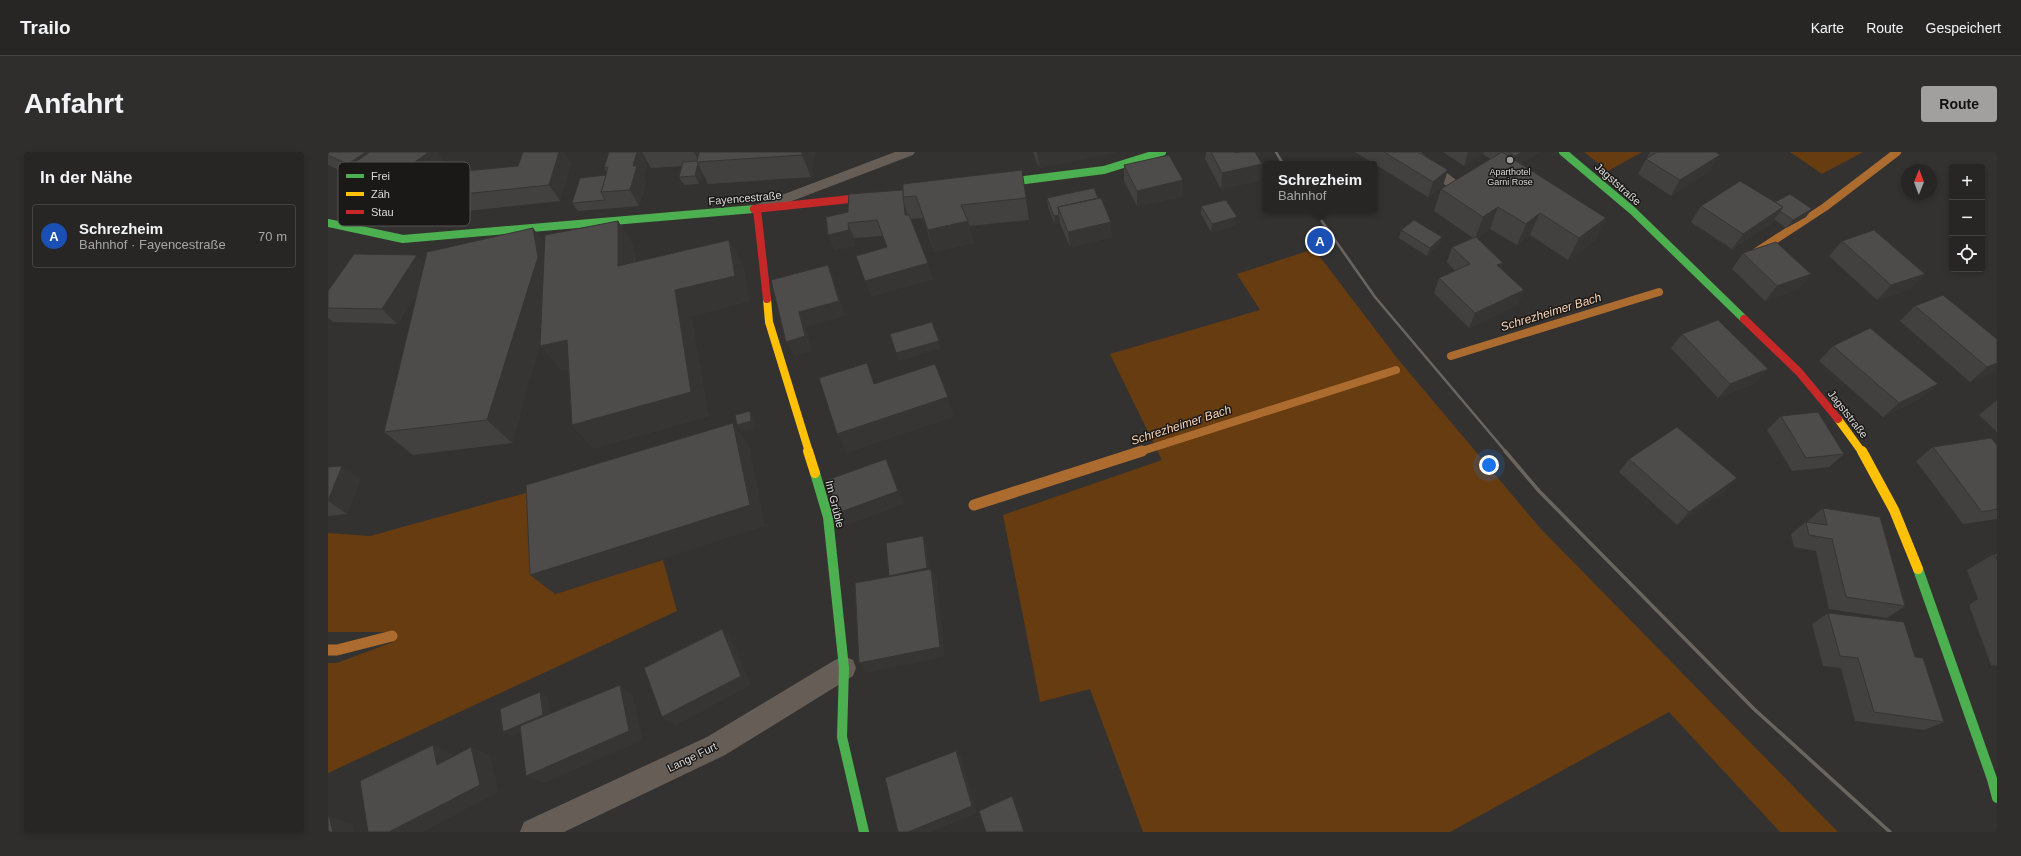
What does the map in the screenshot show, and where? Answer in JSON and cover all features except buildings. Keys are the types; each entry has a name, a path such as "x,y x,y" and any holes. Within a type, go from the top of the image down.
{"street":[{"path":"987,184 1104,170 1162,152"},
{"name":"Jagststraße","path":"1563,152 1584,168 1644,223 1799,372 1854,438 1896,512 1926,589 1995,785"},
{"name":"Fayencestraße","path":"342,226 403,239 758,209 892,194"},
{"name":"Im Grüble","path":"758,209 769,322 828,517 844,668 842,736 864,832"},
{"name":"Fayencestraße","path":"328,223 338,225"},
{"name":"Lange Furt","path":"534,832 716,746 844,668"}],"lane":[{"path":"758,209 908,152"},
{"path":"1412,152 1455,186"}],"shaded area":[{"path":"1584,152 1642,152 1608,171"},
{"path":"1790,152 1863,152 1822,174"},
{"path":"1314,249 1397,358 1540,528 1838,832 1780,832 1669,712 1450,832 1143,832 1090,689 1040,702 1003,515 1162,460 1110,354 1260,310 1237,274"},
{"path":"533,491 555,594 663,560 677,611 328,773 328,663 337,663 393,642 395,632 328,632 328,533 370,536"}],"waterway":[{"name":"Schrezheimer Bach","path":"1756,252 1825,207 1897,152"},
{"name":"Schrezheimer Bach","path":"1451,356 1659,292"},
{"name":"Schrezheimer Bach","path":"1139,452 1396,370"},
{"name":"Schrezheimer Bach","path":"974,505 1142,451"},
{"name":"Schrezheimer Bach","path":"328,650 337,650 392,636"}],"railway":[{"path":"1276,152 1281,161"},
{"path":"1316,213 1375,297 1506,452"},
{"path":"1505,451 1539,491 1754,709 1890,832"}],"traffic: fast":[{"path":"993,184 1104,170 1162,152"},
{"path":"1563,152 1633,211 1744,319"},
{"path":"342,226 403,239 754,209"},
{"path":"328,223 338,225"},
{"path":"815,473 828,517 844,668 842,737 864,832"},
{"path":"1918,569 1992,779 1997,798"}],"traffic: slow":[{"path":"767,299 769,322 815,473"},
{"path":"1838,419 1851,436 1874,472 1894,510 1918,569"}],"traffic: jam":[{"path":"754,209 879,196"},
{"path":"757,209 767,299"},
{"path":"1744,319 1799,372 1838,419"}],"place":[{"name":"Aparthotel Garni Rose","path":"1510,160"},
{"name":"Schrezheim","path":"1320,241"}]}
